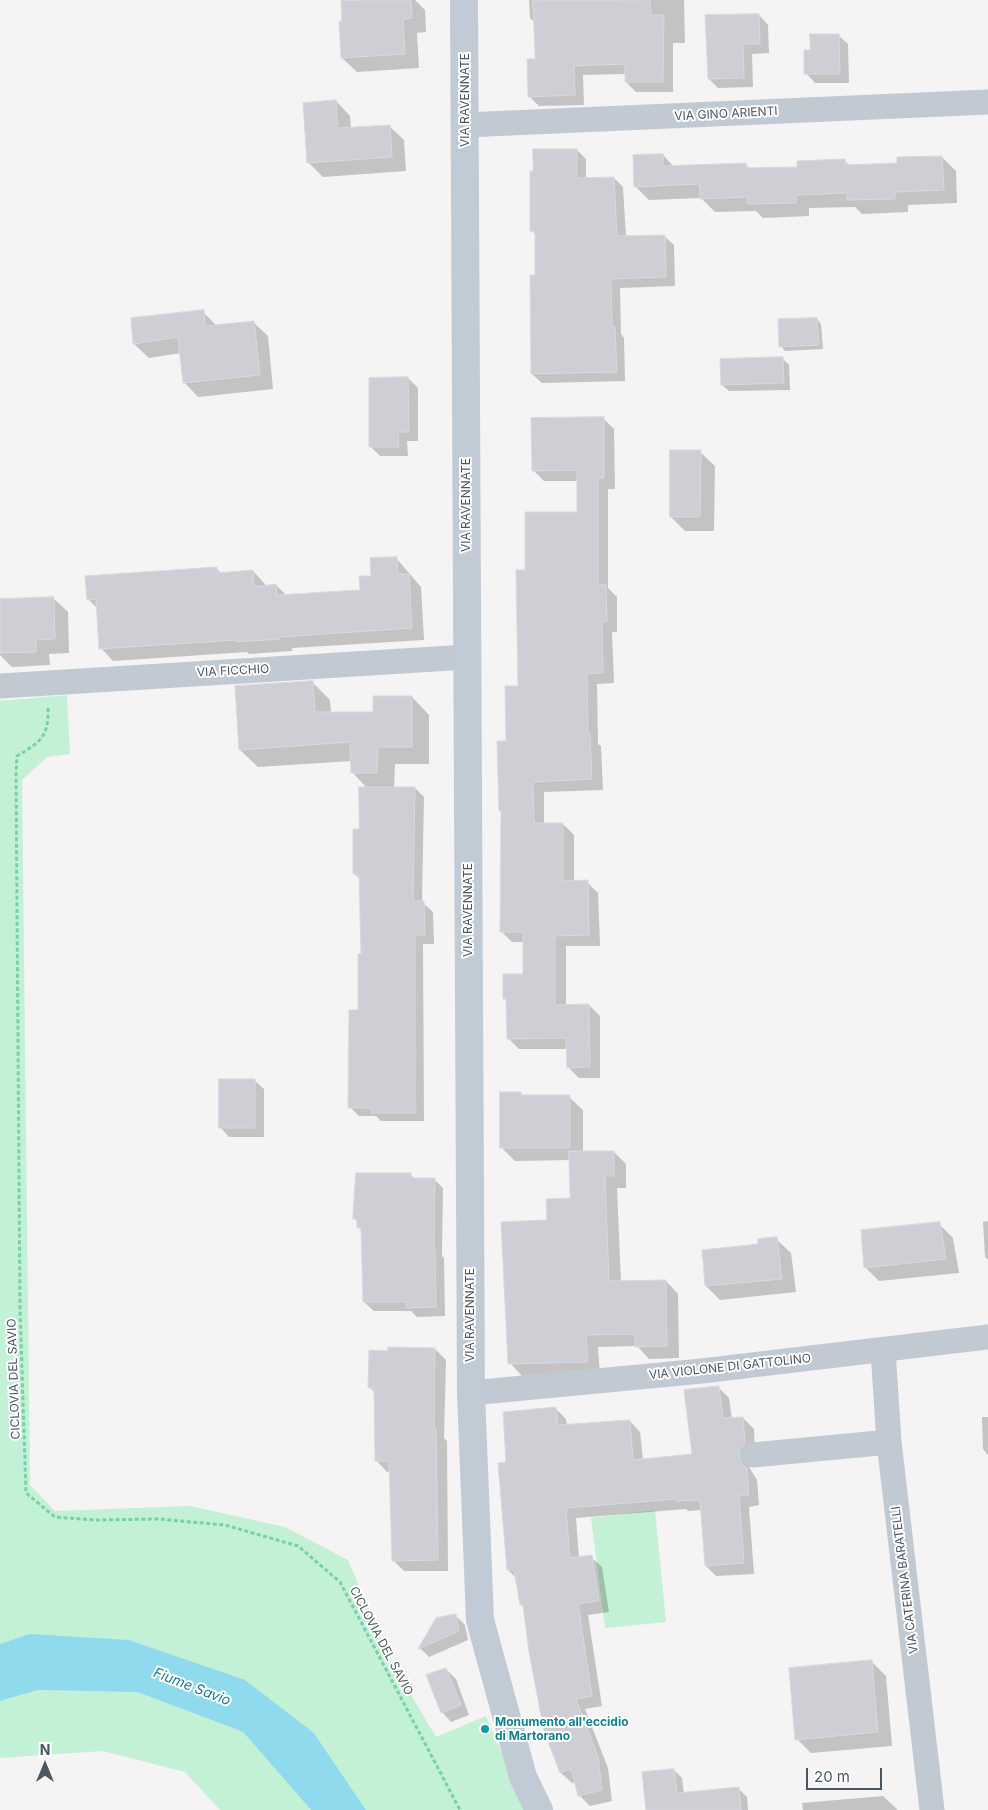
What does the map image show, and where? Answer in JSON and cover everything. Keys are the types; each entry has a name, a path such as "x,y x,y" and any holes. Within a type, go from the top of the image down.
{"main road":[{"name":"VIA RAVENNATE","path":"464,0 471,1393 480,1620 523,1777 539,1810"}],"street":[{"name":"VIA GINO ARIENTI","path":"465,125 988,102"},
{"name":"VIA FICCHIO","path":"0,686 467,657"},
{"name":"VIA VIOLONE DI GATTOLINO","path":"471,1393 702,1371 988,1337"},
{"name":"VIA CATERINA BARATELLI","path":"883,1350 889,1442 932,1810"},
{"path":"753,1455 889,1442"}],"path":[{"name":"CICLOVIA DEL SAVIO","path":"47,682 49,724 39,742 17,756 16,774 20,1309 26,1493 55,1517 95,1520 158,1520 225,1525 298,1546 340,1582 460,1810"}],"green space":[{"path":"67,695 70,754 47,757 22,780 30,1485 55,1511 190,1506 285,1527 348,1560 390,1659 436,1737 486,1716 526,1810 366,1810 314,1733 29,1634 0,1644 0,701"},
{"path":"655,1510 666,1622 605,1628 591,1518"},
{"path":"38,1690 138,1691 243,1732 311,1810 220,1810 185,1772 103,1751 0,1758 0,1701"}],"water":[{"name":"Fiume Savio","path":"29,1634 129,1640 245,1680 314,1733 366,1810 311,1810 243,1732 138,1692 38,1690 0,1701 0,1644"}],"building":[{"path":"411,0 412,18 403,19 405,54 341,58 339,22 342,21 341,1"},
{"path":"533,0 650,1 651,15 664,15 663,82 625,82 625,64 574,66 575,95 528,97 527,59 535,59"},
{"path":"759,14 760,44 743,44 744,78 708,79 705,15"},
{"path":"810,34 839,34 840,74 804,74 804,50 810,50"},
{"path":"336,100 338,128 390,125 392,157 307,163 303,103"},
{"path":"533,149 577,149 577,178 614,177 617,236 665,235 666,277 611,279 612,327 615,327 617,372 531,374 530,275 535,275 535,231 530,231 530,171 533,171"},
{"path":"663,154 663,166 746,163 746,168 797,167 797,161 845,159 845,165 897,163 897,157 942,156 944,190 895,192 895,199 847,200 847,193 796,195 796,203 748,204 747,197 700,199 699,184 634,187 633,155"},
{"path":"204,310 205,326 254,321 260,375 183,383 178,337 133,344 131,318"},
{"path":"817,318 819,345 779,347 778,319"},
{"path":"783,357 784,383 721,385 720,359"},
{"path":"408,377 409,432 398,432 399,447 369,447 369,378"},
{"path":"604,417 604,478 598,478 598,585 606,584 607,621 602,622 603,673 587,674 588,734 590,734 592,779 533,782 534,823 563,823 563,881 588,880 589,935 555,936 555,1005 589,1004 590,1067 567,1068 566,1038 507,1039 506,999 503,999 503,974 523,974 523,932 500,932 501,811 499,811 497,741 506,741 505,686 518,686 516,570 525,570 525,512 577,512 577,470 532,471 531,418"},
{"path":"670,450 701,450 700,517 670,517"},
{"path":"397,557 398,574 409,574 412,628 236,642 235,640 99,649 96,599 87,600 85,576 217,567 217,573 253,570 254,587 276,584 277,595 360,590 359,576 371,576 370,558"},
{"path":"54,597 55,639 36,640 36,652 0,653 0,599"},
{"path":"313,681 315,712 373,712 373,696 412,696 412,747 378,747 377,773 351,773 350,742 239,750 235,686"},
{"path":"359,787 415,787 413,901 424,901 425,935 415,935 415,1113 371,1113 371,1108 348,1108 349,1010 358,1010 358,954 361,954 359,874 353,874 353,829 359,829"},
{"path":"219,1079 255,1079 255,1128 219,1128"},
{"path":"500,1092 521,1092 521,1095 570,1095 570,1148 500,1148"},
{"path":"569,1151 614,1151 614,1176 605,1176 609,1281 666,1280 667,1346 635,1347 635,1334 586,1335 588,1362 508,1364 501,1222 547,1220 546,1199 570,1198"},
{"path":"356,1173 411,1173 411,1178 435,1178 434,1248 436,1307 406,1308 406,1302 363,1302 361,1228 357,1228 357,1219 353,1219"},
{"path":"940,1222 946,1259 864,1268 861,1230"},
{"path":"777,1237 782,1279 705,1286 702,1250 758,1244 758,1239"},
{"path":"388,1347 435,1348 434,1428 436,1428 438,1560 392,1561 389,1461 375,1461 374,1388 368,1388 369,1350 388,1351"},
{"path":"719,1386 723,1418 743,1417 745,1443 740,1449 739,1456 741,1463 747,1468 749,1495 739,1496 744,1563 705,1566 700,1500 676,1501 676,1499 566,1508 570,1558 592,1555 599,1601 578,1604 592,1696 576,1699 598,1757 602,1790 578,1796 571,1769 560,1773 544,1731 529,1652 523,1605 520,1605 514,1570 507,1570 498,1463 506,1462 503,1412 556,1407 558,1425 630,1420 633,1460 692,1454 684,1390"},
{"path":"456,1614 459,1631 418,1649 436,1618"},
{"path":"872,1660 878,1732 795,1740 789,1668"},
{"path":"446,1668 461,1705 441,1713 426,1675"},
{"path":"674,1769 677,1793 739,1787 741,1810 646,1810 642,1772"}],"place":[{"name":"Monumento all'eccidio di Martorano","path":"485,1729"}]}
